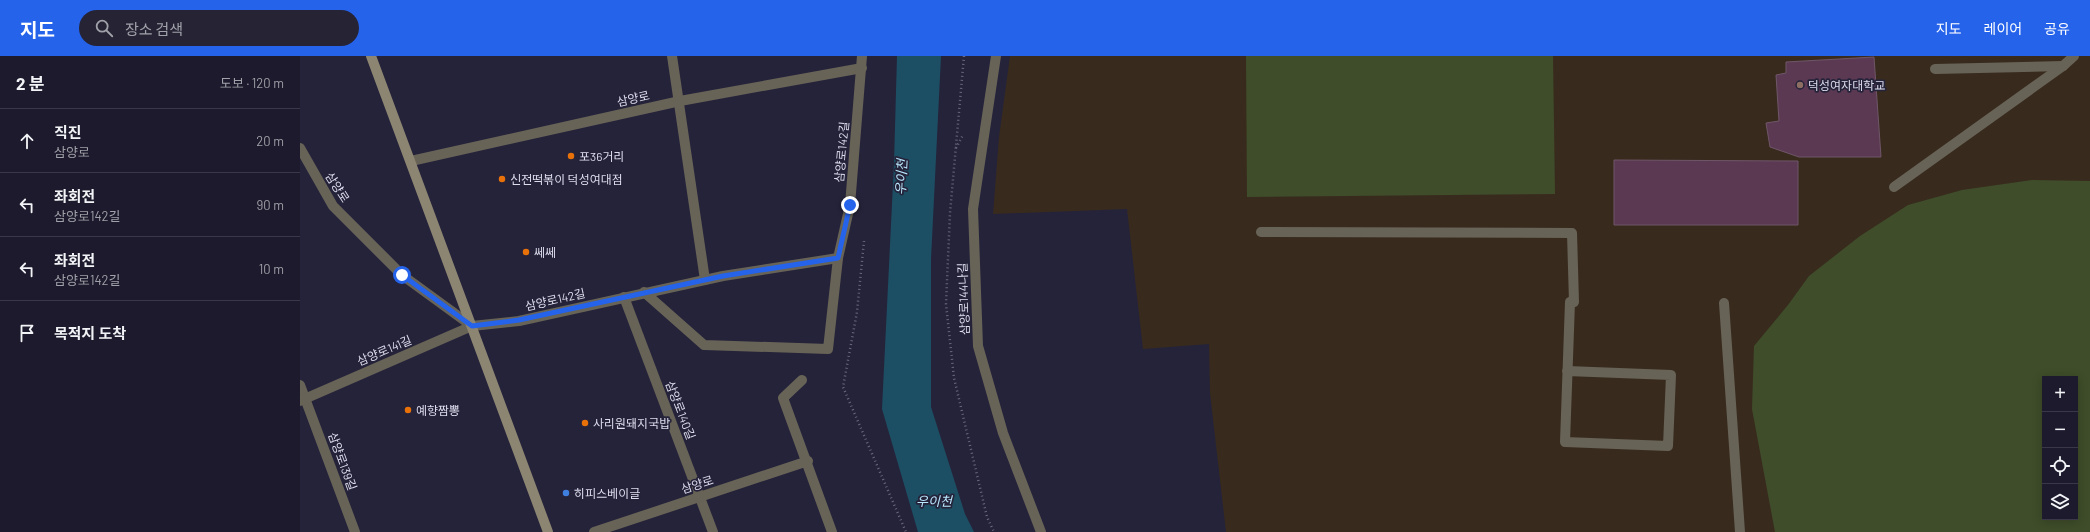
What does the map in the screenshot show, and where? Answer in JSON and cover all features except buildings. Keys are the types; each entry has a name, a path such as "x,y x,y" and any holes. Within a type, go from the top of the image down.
{"main road":[{"path":"371,56 548,532"}],"street":[{"path":"672,56 680,101 705,280"},
{"name":"삼양로142길","path":"472,326 519,320 705,280 838,258 850,205 862,56"},
{"name":"삼양로144나길","path":"996,56 973,209 978,346 1003,434 1042,532"},
{"path":"1894,187 2064,66 2074,56"},
{"path":"1935,69 2064,66"},
{"name":"삼양로","path":"410,161 680,101 862,68"},
{"name":"삼양로","path":"300,148 333,206 402,275 472,326"},
{"path":"1261,232 1572,233 1572,302 1567,371 1565,442 1668,446 1671,375 1567,371"},
{"path":"644,292 704,345 828,348 838,258"},
{"name":"삼양로140길","path":"624,297 713,532"},
{"path":"1724,303 1740,532"},
{"name":"삼양로141길","path":"303,399 472,326"},
{"path":"802,380 783,398 808,461 832,532"},
{"path":"300,385 303,399"},
{"name":"삼양로139길","path":"303,399 355,532"},
{"name":"삼양로","path":"594,532 808,461"}],"path":[{"path":"956,149 964,56"},
{"path":"864,237 857,312 844,387 906,532"}],"shaded area":[{"name":"덕성여자대학교","path":"1010,56 2090,56 2090,532 1226,532 1210,393 1209,344 1143,349 1127,209 993,214 999,137"}],"green space":[{"path":"1246,56 1553,56 1555,194 1247,197"},
{"path":"2032,180 2090,181 2090,532 1775,532 1752,409 1754,346 1788,305 1809,276 1860,236 1908,205 1962,190"}],"water":[{"name":"우이천","path":"897,56 941,56 931,259 931,407 965,514 974,532 918,532 882,409 894,163"}],"place":[{"name":"덕성여자대학교","path":"1800,85"},
{"name":"포36거리","path":"571,156"},
{"name":"신전떡볶이 덕성여대점","path":"502,179"},
{"name":"쎄쎄","path":"526,252"},
{"name":"예향짬뽕","path":"408,410"},
{"name":"사리원돼지국밥","path":"585,423"},
{"name":"히피스베이글","path":"566,493"}],"route":[{"path":"402,275 472,326 519,320 723,276 838,258 850,205"}]}
